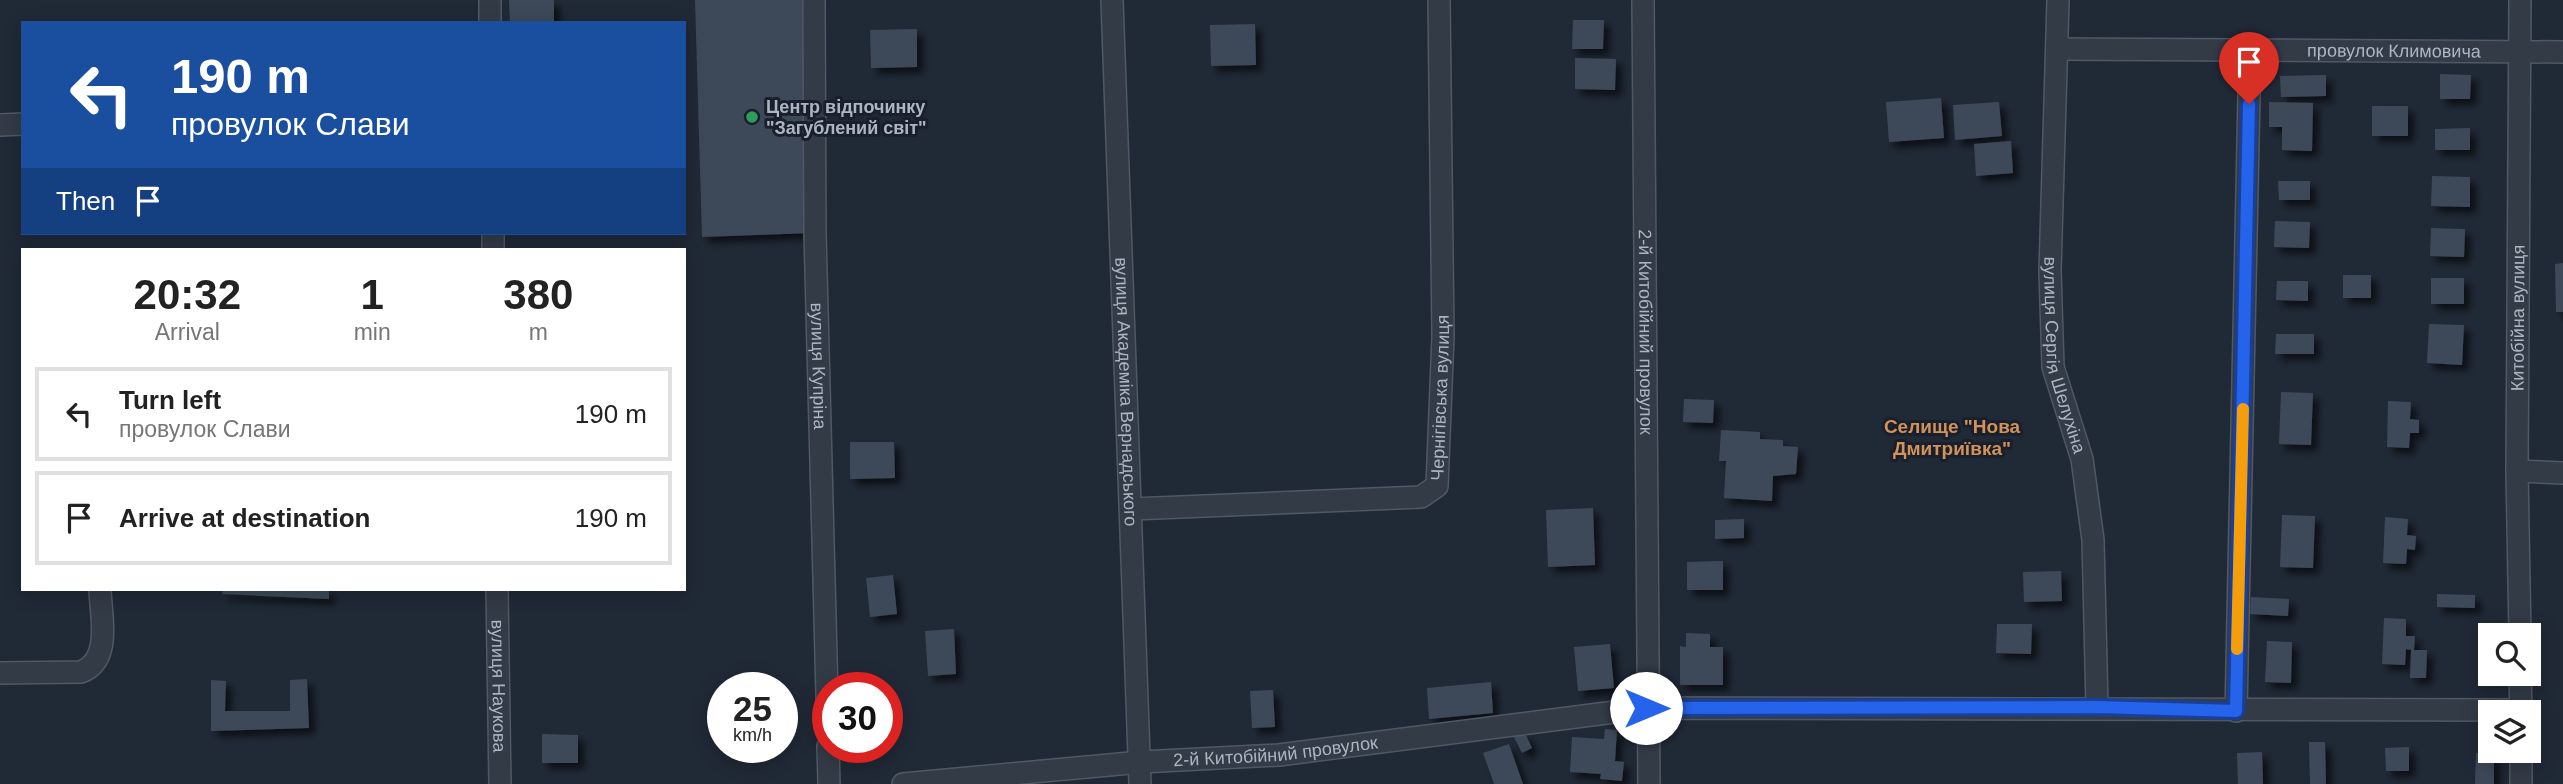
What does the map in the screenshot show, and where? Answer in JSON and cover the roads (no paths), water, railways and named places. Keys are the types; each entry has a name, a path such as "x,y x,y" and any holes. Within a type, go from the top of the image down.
{"street":[{"path":"490,0 490,21"},
{"name":"вулиця Купріна","path":"814,0 815,233 826,672"},
{"name":"вулиця Академіка Вернадського","path":"1112,0 1140,784"},
{"name":"Чернігівська вулиця","path":"1132,509 1421,497 1437,486 1443,336 1439,0"},
{"name":"2-й Китобійний провулок","path":"1643,0 1646,708"},
{"name":"вулиця Сергія Шелухіна","path":"2058,0 2050,271 2053,367 2082,459 2094,562 2097,707"},
{"name":"Китобійна вулиця","path":"2520,0 2517,471 2520,623"},
{"name":"провулок Климовича","path":"2058,48 2563,52"},
{"path":"2236,711 2250,48"},
{"path":"0,125 21,124"},
{"path":"2517,471 2563,473"},
{"path":"0,673 81,673 89,670 102,651 100,591"},
{"name":"вулиця Наукова","path":"497,591 500,784"},
{"name":"2-й Китобійний провулок","path":"903,784 1141,762 1279,755 1646,708 2097,707 2236,711 2478,711"},
{"path":"1646,708 1649,784"},
{"path":"828,763 829,784"},
{"path":"2521,763 2521,784"}],"place":[{"name":"Центр відпочинку \"Загублений світ\"","path":"752,117"}],"district":[{"name":"Селище \"Нова Дмитриївка\"","path":"1952,437"}]}
